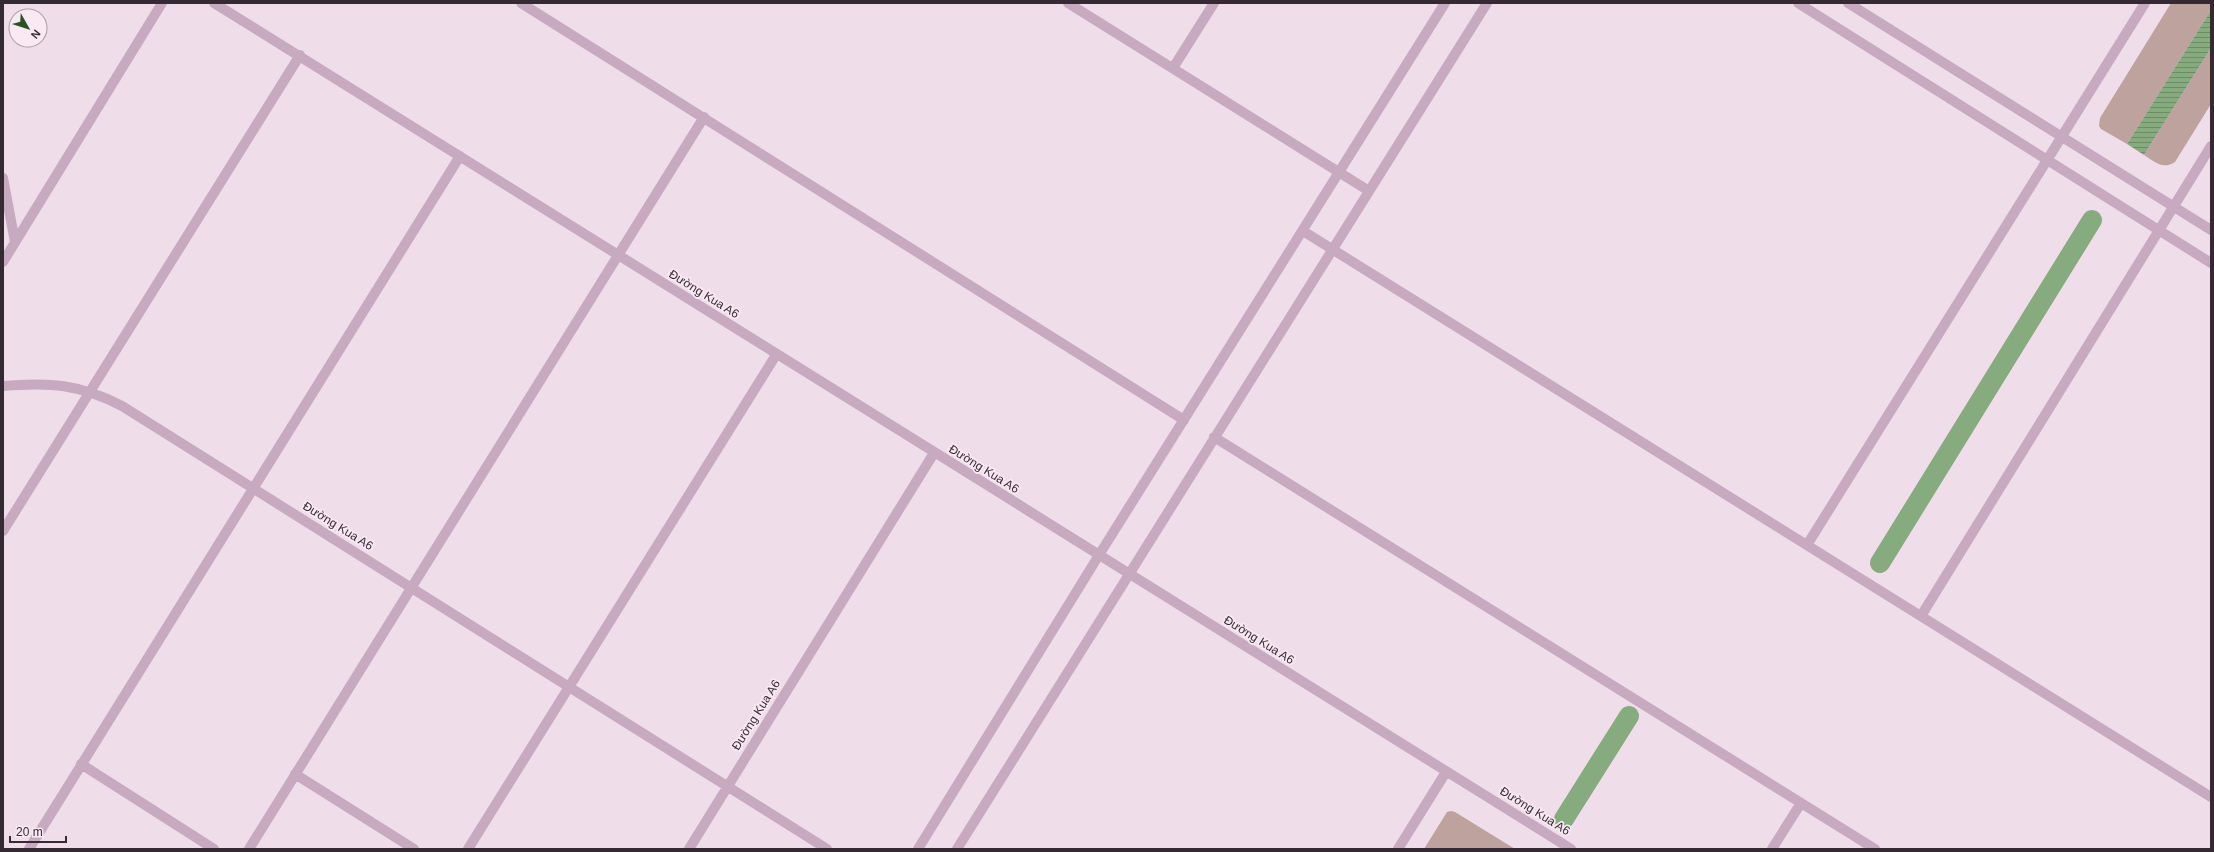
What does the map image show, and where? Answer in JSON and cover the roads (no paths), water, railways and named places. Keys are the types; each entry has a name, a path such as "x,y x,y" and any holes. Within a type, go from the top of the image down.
{"street":[{"path":"3,262 162,3"},
{"name":"Đường Kua A6","path":"214,3 300,55 776,355 1571,849"},
{"path":"521,3 1184,420"},
{"path":"1068,3 1369,191"},
{"path":"1172,68 1214,3"},
{"path":"918,849 1099,555 1445,3"},
{"path":"957,849 1128,573 1487,3"},
{"path":"1798,3 2211,263"},
{"path":"1848,3 2211,230"},
{"path":"1807,545 2145,3"},
{"path":"3,531 300,55"},
{"path":"248,849 704,117"},
{"path":"1921,616 2211,146"},
{"path":"29,849 460,156"},
{"path":"3,178 16,242"},
{"path":"1303,231 2211,797"},
{"path":"468,849 776,355"},
{"name":"Đường Kua A6","path":"3,386 47,384 91,391 122,406 827,849"},
{"path":"1214,437 1875,849"},
{"name":"Đường Kua A6","path":"689,849 934,453"},
{"path":"81,764 214,849"},
{"path":"1398,849 1446,772"},
{"path":"295,774 414,849"},
{"path":"1772,849 1800,803"}],"waterway":[{"path":"1880,563 2092,220"},
{"path":"1564,819 1629,716"}]}
